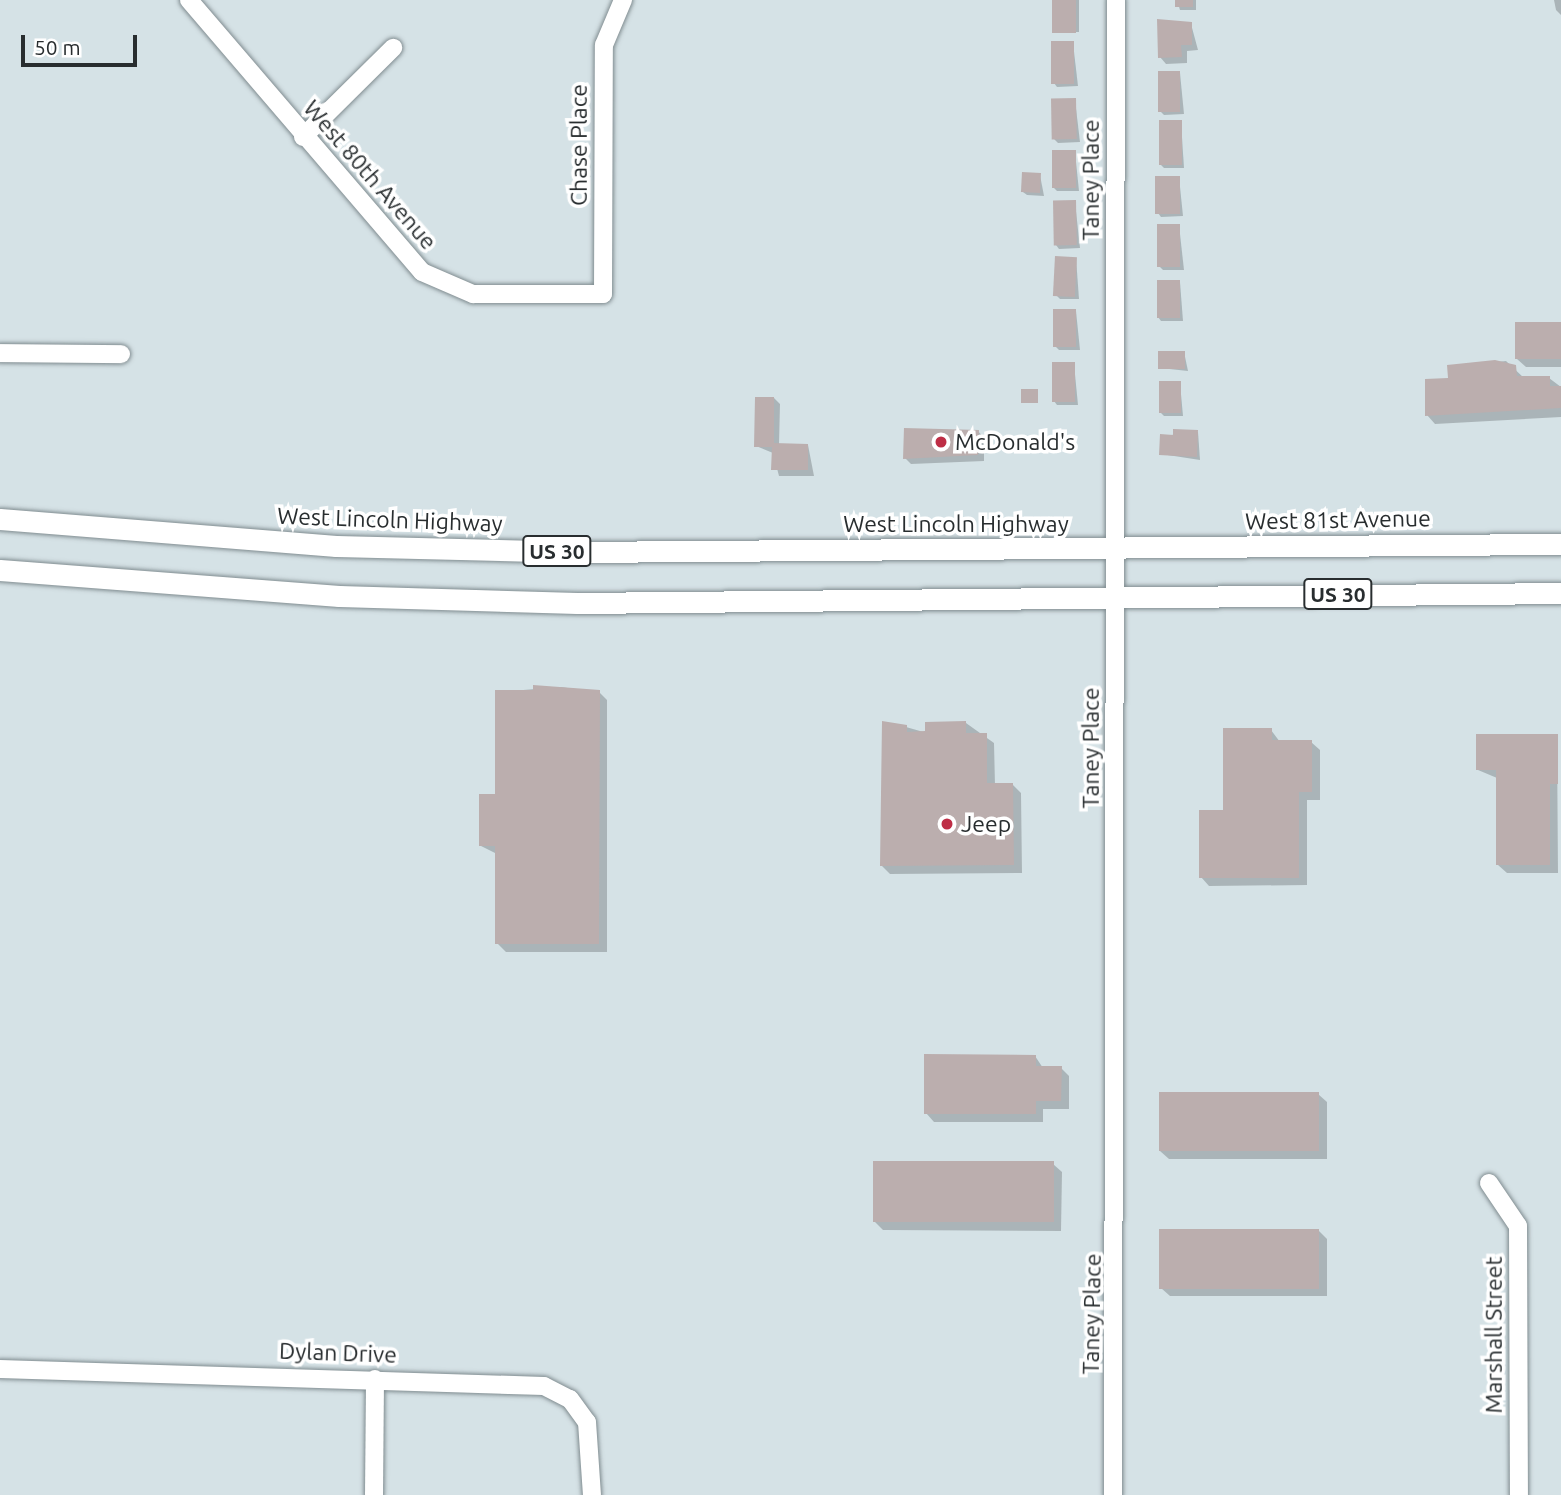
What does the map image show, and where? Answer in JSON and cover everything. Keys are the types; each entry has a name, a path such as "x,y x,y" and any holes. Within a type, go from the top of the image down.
{"main road":[{"name":"West Lincoln Highway","path":"0,519 336,546 1116,549"},
{"name":"West 81st Avenue","path":"1116,549 1561,544"},
{"name":"US 30","path":"0,570 339,596 577,603 1116,595 1561,593"}],"street":[{"name":"West 80th Avenue","path":"189,0 303,137 422,272 473,294 603,294"},
{"name":"Chase Place","path":"603,294 604,45 624,0"},
{"name":"Taney Place","path":"1113,1495 1116,0"},
{"path":"303,137 393,48"},
{"path":"0,353 121,354"},
{"name":"Marshall Street","path":"1489,1183 1518,1226 1519,1495"},
{"name":"Dylan Drive","path":"0,1369 518,1382 544,1386 570,1399 587,1422 593,1495"},
{"path":"374,1495 375,1379"}],"building":[{"path":"1052,0 1076,0 1076,33 1052,33"},
{"path":"1175,0 1193,0 1193,7 1175,7"},
{"path":"1157,19 1192,22 1192,45 1181,45 1182,57 1158,58"},
{"path":"1051,41 1074,41 1074,84 1051,84"},
{"path":"1158,71 1180,71 1180,112 1158,112"},
{"path":"1051,98 1076,98 1077,139 1052,139"},
{"path":"1159,120 1182,120 1182,165 1159,165"},
{"path":"1052,150 1076,150 1076,188 1052,188"},
{"path":"1022,172 1041,173 1040,193 1021,192"},
{"path":"1155,176 1180,176 1180,214 1155,214"},
{"path":"1053,200 1076,200 1077,245 1054,245"},
{"path":"1157,224 1180,224 1180,267 1157,267"},
{"path":"1055,256 1077,257 1075,297 1053,296"},
{"path":"1157,280 1180,280 1180,318 1157,318"},
{"path":"1053,309 1076,309 1076,347 1053,347"},
{"path":"1515,322 1561,322 1561,359 1515,359"},
{"path":"1158,351 1185,351 1185,369 1158,369"},
{"path":"1495,360 1516,365 1517,376 1550,376 1550,386 1561,386 1561,408 1425,416 1425,379 1448,378 1447,365"},
{"path":"1052,362 1075,362 1075,402 1052,402"},
{"path":"1159,381 1181,381 1181,413 1159,413"},
{"path":"1021,389 1038,389 1038,403 1021,403"},
{"path":"755,397 774,397 774,443 808,444 808,470 771,470 772,447 754,447"},
{"name":"McDonald's","path":"904,428 979,430 978,455 903,459"},
{"path":"1173,429 1198,430 1197,457 1159,455 1160,434 1173,435"},
{"path":"533,685 600,690 599,944 495,944 495,846 479,846 479,794 495,794 495,690 533,690"},
{"name":"Jeep","path":"882,721 907,725 907,732 925,731 925,722 966,721 966,733 987,733 987,783 1013,783 1014,865 880,866"},
{"path":"1223,728 1272,728 1272,740 1312,740 1312,792 1299,792 1299,878 1199,878 1199,810 1223,810"},
{"path":"1476,734 1558,734 1558,784 1550,784 1550,865 1496,865 1496,770 1476,770"},
{"path":"924,1054 1036,1055 1036,1066 1062,1066 1061,1101 1036,1101 1036,1114 924,1114"},
{"path":"1159,1092 1319,1092 1319,1151 1159,1151"},
{"path":"873,1161 1054,1161 1054,1222 873,1222"},
{"path":"1159,1229 1319,1229 1319,1289 1159,1289"}],"place":[{"name":"McDonald's","path":"941,442"},
{"name":"Jeep","path":"947,824"}]}
